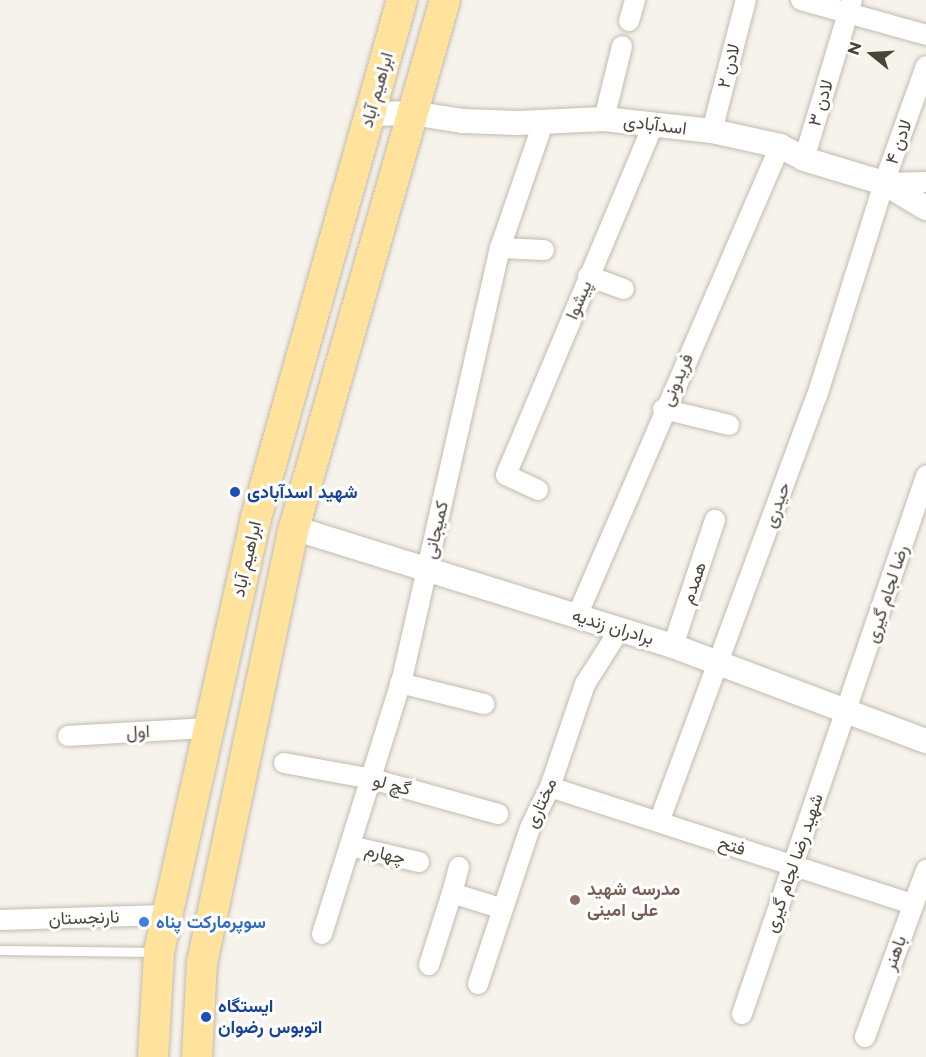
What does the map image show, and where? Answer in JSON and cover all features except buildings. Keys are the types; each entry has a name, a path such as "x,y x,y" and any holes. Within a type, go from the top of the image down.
{"main road":[{"name":"ابراهیم آباد","path":"153,1057 159,952 256,518 402,0"},
{"path":"197,1057 202,963 294,528 445,0"}],"street":[{"path":"629,21 635,0"},
{"name":"لادن ۲","path":"712,131 746,0"},
{"path":"801,0 850,7 926,35"},
{"name":"لادن ۳","path":"804,159 850,7"},
{"path":"604,119 622,46"},
{"name":"لادن ۴","path":"884,183 926,66"},
{"name":"اسدآبادی","path":"370,114 412,112 464,121 543,123 604,119 712,131 780,146 804,159 884,183 926,208"},
{"name":"کمیجانی","path":"322,934 400,683 500,248 543,123"},
{"name":"پیشوا","path":"538,490 506,475 653,126"},
{"name":"فریدونی","path":"577,616 663,410 780,146"},
{"path":"884,183 926,182"},
{"name":"حیدری","path":"659,822 818,396 884,183"},
{"path":"500,248 544,250"},
{"path":"588,276 624,289"},
{"path":"663,410 729,425"},
{"name":"رضا لجام گیری","path":"847,712 926,476"},
{"name":"همدم","path":"673,646 715,520"},
{"name":"برادران زندیه","path":"294,528 673,646 926,741"},
{"name":"مختاری","path":"478,984 530,828 550,787 585,684 620,629"},
{"path":"400,683 484,704"},
{"name":"شهید رضا لجام گیری","path":"742,1014 847,712"},
{"name":"اول","path":"68,736 208,728"},
{"name":"گچ لو","path":"284,763 372,779 498,814"},
{"name":"فتح","path":"550,787 913,904"},
{"name":"چهارم","path":"350,846 419,862"},
{"path":"429,965 459,867"},
{"name":"باهنر","path":"865,1037 926,870"},
{"path":"452,893 503,909"},
{"name":"نارنجستان","path":"0,920 167,915"}],"lane":[{"path":"0,950 159,952"}],"place":[{"name":"شهید اسدآبادی","path":"235,492"},
{"name":"مدرسه شهید علی امینی","path":"575,900"},
{"name":"سوپرمارکت پناه","path":"144,922"},
{"name":"ایستگاه اتوبوس رضوان","path":"206,1017"}]}
